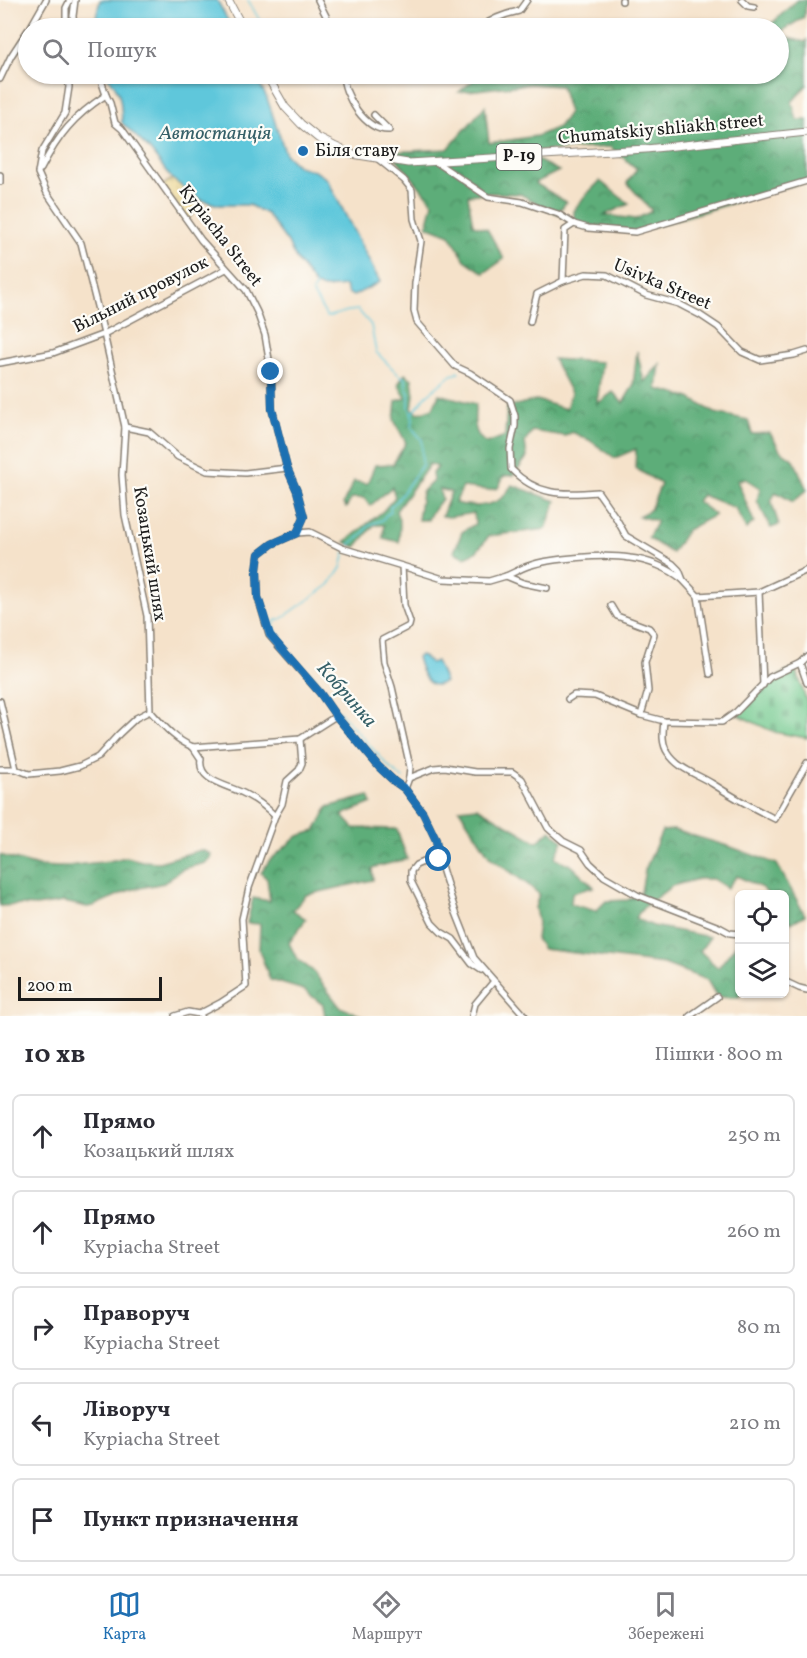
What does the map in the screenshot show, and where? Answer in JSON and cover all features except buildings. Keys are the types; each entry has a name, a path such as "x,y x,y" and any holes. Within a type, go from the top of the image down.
{"main road":[{"path":"228,0 238,18"},
{"name":"Chumatskiy shliakh street","path":"272,84 285,108 318,138 352,153 408,164 646,149 807,132"}],"street":[{"path":"35,18 46,0"},
{"path":"66,18 66,8 70,0"},
{"path":"73,18 75,0"},
{"path":"318,0 327,18"},
{"path":"498,18 519,11 527,0"},
{"path":"742,0 748,6 754,7"},
{"path":"0,79 18,46"},
{"path":"38,173 42,151 65,112 69,84"},
{"name":"Kypiacha Street","path":"102,84 115,123 122,129 201,240 246,290 257,312 266,335 271,372 272,409 287,468 310,532"},
{"path":"344,84 354,108 370,123 389,130 374,115"},
{"path":"38,173 62,133 86,108 106,95"},
{"path":"377,158 404,180 412,190 414,219 421,241 415,283 414,311 417,322 455,366 476,376 510,400 515,416 510,450 512,469 521,479 535,488 549,492 598,492 626,536 673,564 679,570 683,580"},
{"name":"Usivka Street","path":"436,162 488,197 522,202 558,214 574,224 588,228 635,232 807,181"},
{"name":"Козацький шлях","path":"38,173 47,193 81,243 125,427 122,475 125,515 147,616 150,711"},
{"path":"0,175 0,182"},
{"path":"563,281 565,230 574,224"},
{"name":"Вільний провулок","path":"0,363 53,353 104,334 226,269"},
{"name":"Usivka Street","path":"530,322 537,294 563,281 586,274 607,275 646,295 679,304 700,315 718,327 742,352 760,360 795,356 807,351"},
{"path":"125,427 149,432 178,457 207,471 245,473 287,468"},
{"path":"297,533 304,517"},
{"path":"525,1016 474,958 455,910 436,840 423,813 405,789 379,767 270,635 258,597 259,554 272,544 297,533 310,532 342,548 443,579 489,581 528,566 559,560 593,557 630,558 662,567 683,580 698,596 710,674"},
{"path":"402,566 404,605 410,622 409,626 382,640 384,662 410,767 405,789"},
{"path":"698,596 759,592 807,570"},
{"path":"506,576 523,583 547,588"},
{"path":"759,592 763,685"},
{"path":"611,606 617,616 649,628 654,634 645,662 648,691 641,715"},
{"path":"568,699 574,695 595,696 641,715 664,721 722,722 736,712 770,677 800,663 807,656"},
{"path":"800,663 807,683"},
{"path":"0,701 16,769"},
{"path":"0,769 16,769 29,774 60,771 80,766 98,757 136,718 150,711 173,735 183,743 194,747 300,739 336,716"},
{"path":"664,721 662,735 666,751 679,766 742,803 775,819 807,762"},
{"path":"175,1016 188,1012 200,1015 246,986 242,919 249,888 275,816 282,804 287,781 299,770 302,763 300,739"},
{"path":"194,747 201,759 200,766 204,774 256,800 275,816"},
{"path":"409,778 434,768 445,767 475,772 512,772 522,779 548,828 563,841 581,850 604,876 637,895 735,934"},
{"path":"439,855 416,865 411,871 411,881 432,923 453,939 472,964 489,975"},
{"path":"472,1016 475,1004 494,981"},
{"path":"789,983 807,990"},
{"path":"690,1016 717,997"}],"green space":[{"path":"797,0 807,0 804,17 789,27 789,18 778,18"},
{"path":"789,38 805,42 807,40 807,85 792,102 797,120 807,120 807,181 635,232 574,224 574,211 600,181 629,204 604,215 636,219 652,211 627,183 637,169 610,147 521,152 559,171 535,183 566,202 558,214 520,194 468,195 473,225 487,229 504,259 484,273 465,260 450,235 427,226 433,203 391,152 448,149 485,106 489,143 537,136 558,127 569,113 561,86 530,84 789,84"},
{"path":"469,84 530,84 459,92"},
{"path":"637,351 644,382 660,364 657,389 690,398 715,413 748,420 752,434 770,433 780,450 794,460 807,490 793,502 776,492 771,501 779,525 771,528 757,501 760,488 746,479 737,480 754,522 746,529 735,508 702,495 697,501 715,515 687,530 672,553 648,538 657,521 638,516 650,510 661,484 635,468 636,449 615,458 589,440 572,432 565,436 532,431 525,442 527,457 514,475 504,476 498,488 488,490 463,487 455,503 473,506 486,505 498,501 512,485 556,501 546,529 489,536 476,552 465,557 454,552 462,532 475,524 474,513 442,516 451,492 439,489 442,499 428,520 418,520 422,492 433,481 432,473 438,467 430,464 396,511 400,523 399,542 383,538 384,525 374,525 356,547 345,542 383,511 395,497 392,487 370,506 364,498 352,498 346,508 343,504 354,481 367,484 375,465 393,464 406,443 394,420 396,401 406,398 398,384 405,374 412,379 414,395 412,408 419,413 433,408 439,394 476,404 476,431 487,443 505,436 507,407 537,400 566,409 571,393 553,359 602,362 597,404 613,392 623,403 633,386"},
{"path":"788,671 797,672 807,703 807,738 774,732 738,715 760,690"},
{"path":"369,796 372,803 342,815 354,828 397,829 407,859 372,868 373,880 306,895 293,910 306,919 289,943 297,959 313,971 340,1007 362,1016 325,1016 323,1005 304,990 270,980 259,950 260,924 247,923 253,898 270,901 267,879 261,873 269,861 298,836 315,831 328,807"},
{"path":"477,807 537,842 551,830 563,841 555,858 572,866 594,887 572,893 571,904 596,911 606,901 628,900 641,892 645,870 662,831 674,830 777,864 805,915 791,923 789,920 789,890 764,890 737,876 727,888 713,879 698,879 672,886 644,907 635,918 653,926 710,937 700,951 718,968 735,946 735,998 717,997 707,980 664,964 543,949 536,939 538,923 535,908 539,894 490,857 459,809"},
{"path":"201,850 211,854 210,859 205,863 182,869 164,883 130,890 93,906 87,907 64,902 36,906 0,906 0,855 38,866 60,867 126,857 159,862"}],"sand":[{"path":"172,179 202,200 187,220 162,186"}],"water":[{"path":"100,0 217,0 227,18 96,18"},
{"name":"Автостанція","path":"114,84 259,84 267,98 286,155 298,166 315,171 327,179 380,282 353,296 348,293 345,286 325,288 316,286 267,214 249,205 219,205 202,200 172,179 150,150 122,123 120,98"},
{"path":"421,655 431,663 436,661 445,682 436,685 429,682 423,674 417,657"}],"waterway":[{"name":"Кобринка","path":"248,0 258,18"},
{"name":"Кобринка","path":"316,286 312,292 327,317 358,310 371,325 376,352 406,379 409,407 413,418 412,428 422,440 422,465 397,501 390,507 391,512 382,520 369,525 363,534 349,546"},
{"path":"413,413 426,396 451,375 459,373 458,371"},
{"name":"Кобринка","path":"345,552 341,568 329,585 275,621 274,628 291,657 315,677 330,702 391,769 403,778"}],"place":[{"name":"Біля ставу","path":"303,151"}],"route":[{"path":"271,372 272,409 287,468 297,491 304,517 297,533 272,544 259,554 258,597 270,635 379,767 405,789 423,813 436,840 439,859"}]}
